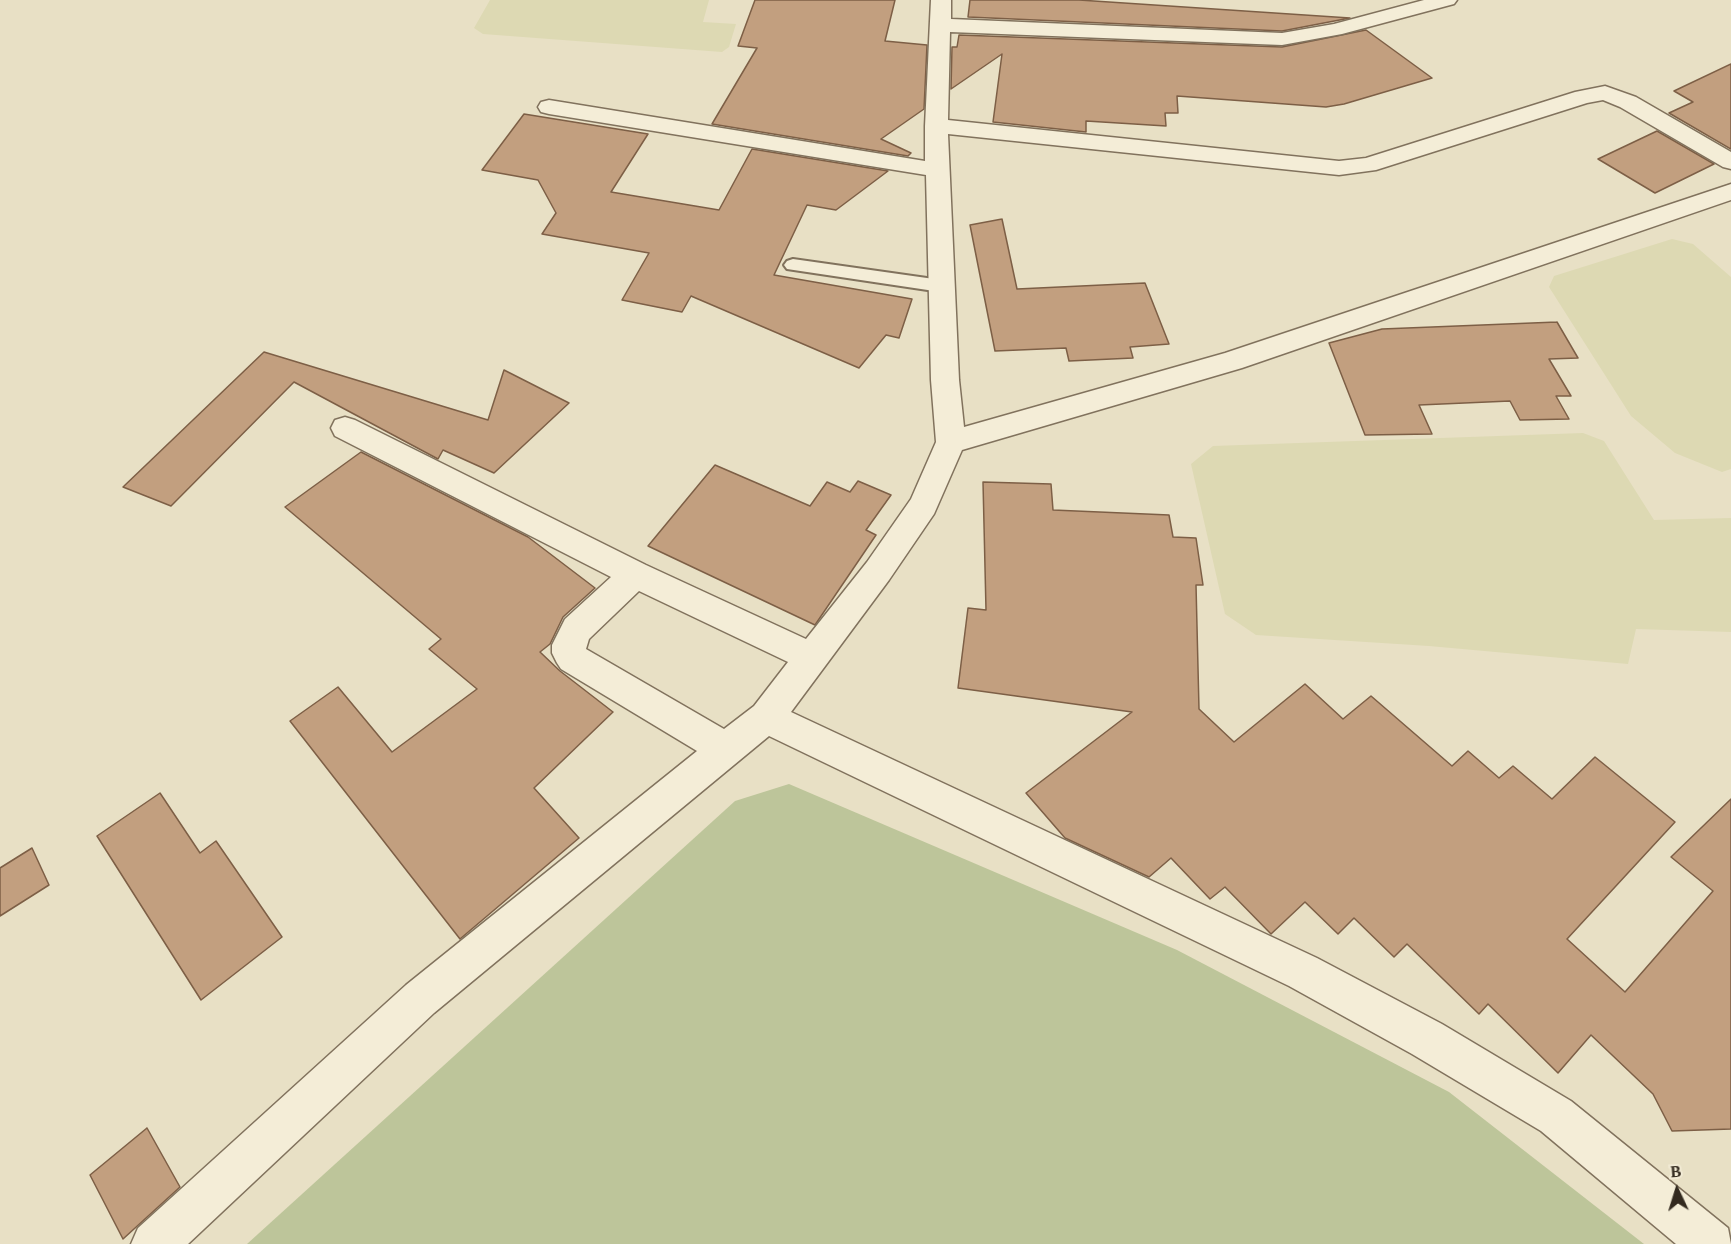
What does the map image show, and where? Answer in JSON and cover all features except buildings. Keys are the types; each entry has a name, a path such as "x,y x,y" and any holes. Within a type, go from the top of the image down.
{"street":[{"path":"154,1244 420,999 766,717 878,571 923,505 951,442 945,380 936,126 940,13 1282,39 1335,30 1447,0"},
{"path":"936,126 1339,168 1368,165 1583,97 1605,93 1628,102 1731,162"},
{"path":"549,107 938,171"},
{"path":"951,442 1232,362 1731,192"},
{"path":"345,428 635,574 812,658"},
{"path":"635,574 577,628 569,645 569,653 573,659 726,750"},
{"path":"766,717 1303,972 1427,1039 1556,1116 1712,1244"}],"lane":[{"path":"793,265 941,286"}],"shaded area":[{"path":"490,0 709,0 703,22 736,24 729,47 722,52 483,34 474,28"},
{"path":"1672,239 1693,244 1731,277 1731,469 1722,472 1675,453 1631,416 1549,287 1554,276"},
{"path":"1583,433 1604,441 1654,520 1731,518 1731,632 1636,629 1628,664 1429,646 1256,635 1225,614 1191,464 1213,446"}],"green space":[{"path":"789,784 1177,950 1449,1092 1644,1244 247,1244 735,801"}]}
